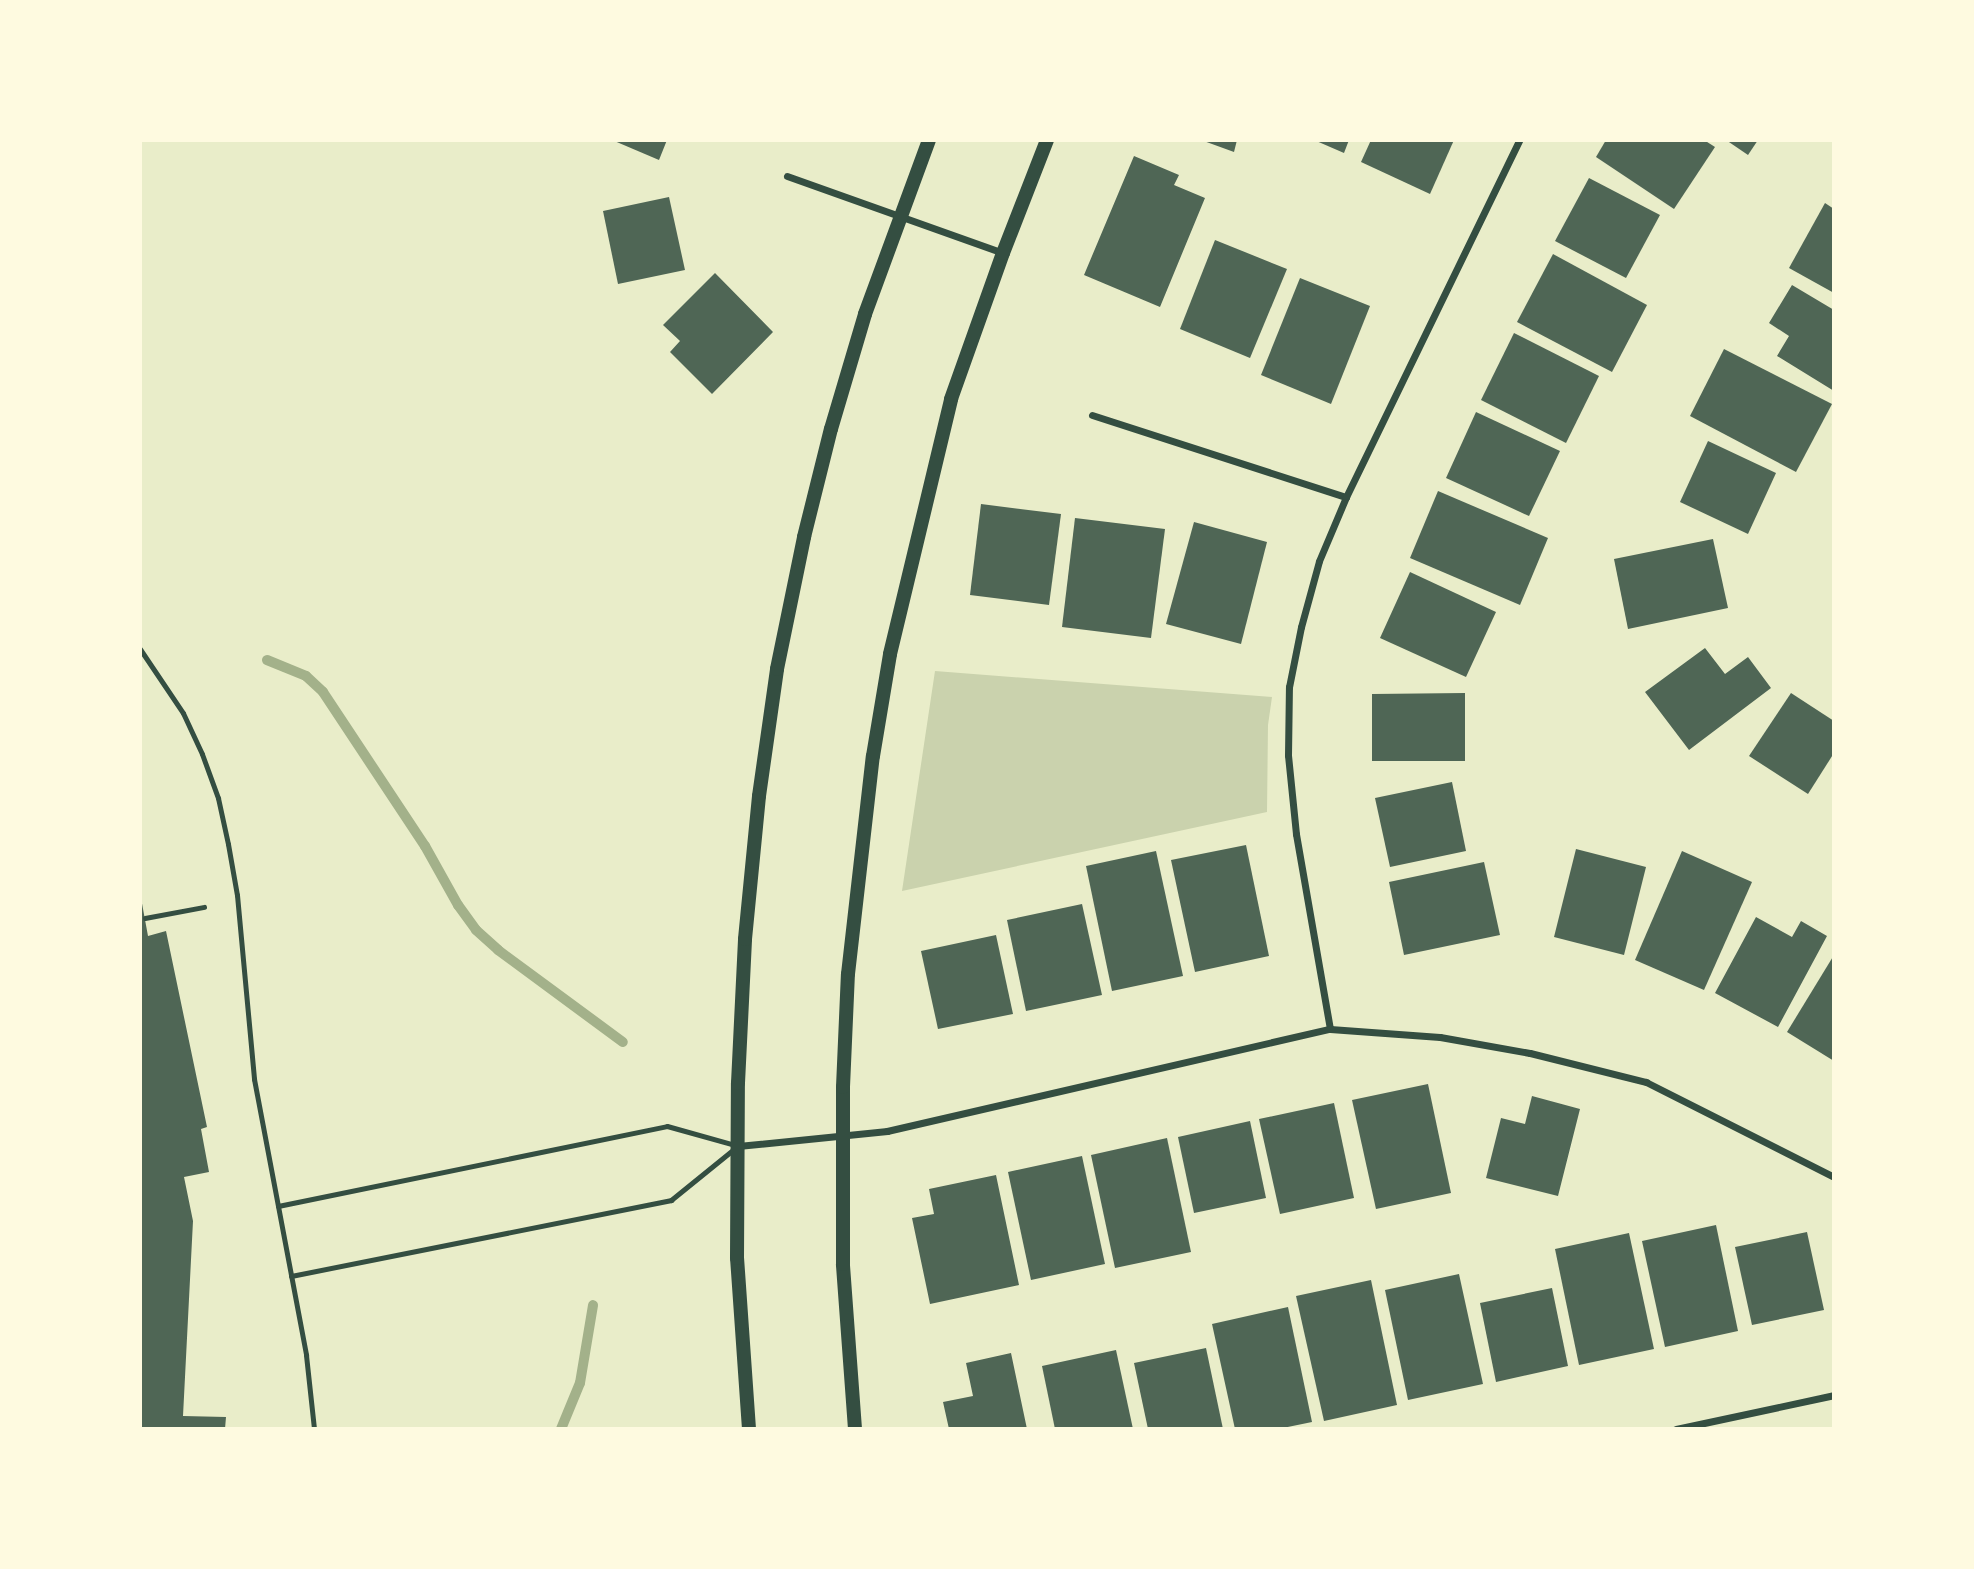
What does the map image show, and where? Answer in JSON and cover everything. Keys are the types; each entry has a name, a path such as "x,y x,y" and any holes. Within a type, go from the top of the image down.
{"main road":[{"path":"749,1429 737,1258 738,1146 745,939 759,796 778,669 804,537 831,429 865,314 929,140"},
{"path":"855,1429 843,1278 842,1138 848,974 859,858 890,654 929,482 951,399 1047,140"}],"street":[{"path":"1330,1030 1296,834 1289,755 1289,687 1319,561 1346,497 1519,140"},
{"path":"787,176 1003,253"},
{"path":"1092,415 1346,497"},
{"path":"738,1146 842,1138 891,1130 1330,1030 1440,1037 1530,1053 1646,1082 1834,1177"},
{"path":"1676,1429 1834,1395"}],"lane":[{"path":"140,649 183,713 218,798 237,895 254,1079 306,1355 314,1429"},
{"path":"278,1206 667,1126 738,1146"},
{"path":"291,1276 671,1200 738,1146"}],"path":[{"path":"145,918 204,907"}],"green space":[{"path":"935,671 1272,697 1268,725 1267,812 902,891"}],"building":[{"path":"612,140 667,140 659,160"},
{"path":"1201,140 1237,140 1234,152"},
{"path":"1314,140 1349,140 1344,153"},
{"path":"1371,140 1454,140 1430,194 1361,162"},
{"path":"1606,140 1704,140 1715,147 1674,209 1596,157"},
{"path":"1726,140 1758,140 1748,155"},
{"path":"1134,156 1179,175 1174,185 1205,198 1160,307 1084,275"},
{"path":"1589,178 1660,215 1626,278 1555,241"},
{"path":"669,197 685,270 618,284 603,211"},
{"path":"1825,203 1834,209 1834,293 1789,268"},
{"path":"1215,240 1287,269 1250,358 1180,329"},
{"path":"1553,254 1647,305 1612,372 1517,322"},
{"path":"715,273 773,332 712,394 670,352 680,341 663,325"},
{"path":"1300,278 1370,306 1331,404 1261,375"},
{"path":"1792,285 1834,310 1834,391 1777,356 1789,336 1769,323"},
{"path":"1514,333 1599,376 1566,443 1481,400"},
{"path":"1724,349 1832,404 1796,472 1690,416"},
{"path":"1476,412 1560,451 1529,516 1446,478"},
{"path":"1708,441 1776,473 1748,534 1680,502"},
{"path":"1438,491 1548,538 1520,605 1410,558"},
{"path":"981,504 1061,514 1049,605 970,595"},
{"path":"1075,518 1165,529 1151,638 1062,627"},
{"path":"1194,522 1267,542 1241,644 1166,624"},
{"path":"1713,539 1728,608 1628,629 1614,559"},
{"path":"1410,572 1496,612 1466,677 1380,638"},
{"path":"1705,648 1725,674 1748,657 1771,688 1689,750 1645,692"},
{"path":"1465,693 1465,761 1372,761 1372,694"},
{"path":"1791,693 1834,721 1834,753 1808,794 1749,756"},
{"path":"1452,782 1466,851 1390,867 1375,798"},
{"path":"1246,845 1269,956 1195,972 1171,860"},
{"path":"1576,849 1646,867 1624,955 1554,937"},
{"path":"1156,851 1183,976 1112,991 1086,866"},
{"path":"1682,851 1752,882 1704,990 1635,960"},
{"path":"1484,862 1500,935 1404,955 1389,882"},
{"path":"141,898 148,936 166,931 207,1127 201,1129 209,1172 184,1177 193,1221 183,1416 226,1417 225,1429 140,1429"},
{"path":"1082,904 1102,995 1026,1011 1007,920"},
{"path":"1756,917 1792,937 1801,921 1827,936 1778,1027 1715,993"},
{"path":"996,935 1013,1014 938,1029 921,951"},
{"path":"1834,955 1834,1061 1787,1032"},
{"path":"1428,1084 1451,1193 1376,1209 1352,1100"},
{"path":"1532,1096 1580,1109 1558,1196 1486,1178 1501,1118 1525,1124"},
{"path":"1334,1103 1354,1198 1280,1214 1259,1119"},
{"path":"1250,1121 1266,1198 1194,1213 1178,1137"},
{"path":"1167,1138 1191,1252 1115,1268 1091,1155"},
{"path":"1082,1156 1105,1264 1031,1280 1008,1172"},
{"path":"996,1175 1019,1285 930,1304 912,1218 934,1214 929,1189"},
{"path":"1716,1225 1738,1331 1665,1347 1642,1241"},
{"path":"1807,1232 1824,1310 1752,1325 1735,1247"},
{"path":"1629,1233 1654,1349 1579,1365 1555,1249"},
{"path":"1459,1274 1483,1384 1408,1400 1385,1290"},
{"path":"1371,1280 1397,1405 1324,1421 1296,1296"},
{"path":"1552,1288 1568,1366 1496,1382 1480,1303"},
{"path":"1288,1307 1312,1422 1278,1429 1235,1429 1212,1324"},
{"path":"1206,1348 1223,1429 1148,1429 1134,1363"},
{"path":"1116,1350 1133,1429 1055,1429 1042,1366"},
{"path":"1011,1353 1027,1429 949,1429 943,1402 973,1396 966,1363"}],"waterway":[{"path":"267,660 306,676 323,692 425,846 458,905 476,930 498,950 623,1042"},
{"path":"561,1429 580,1383 593,1305"}]}
